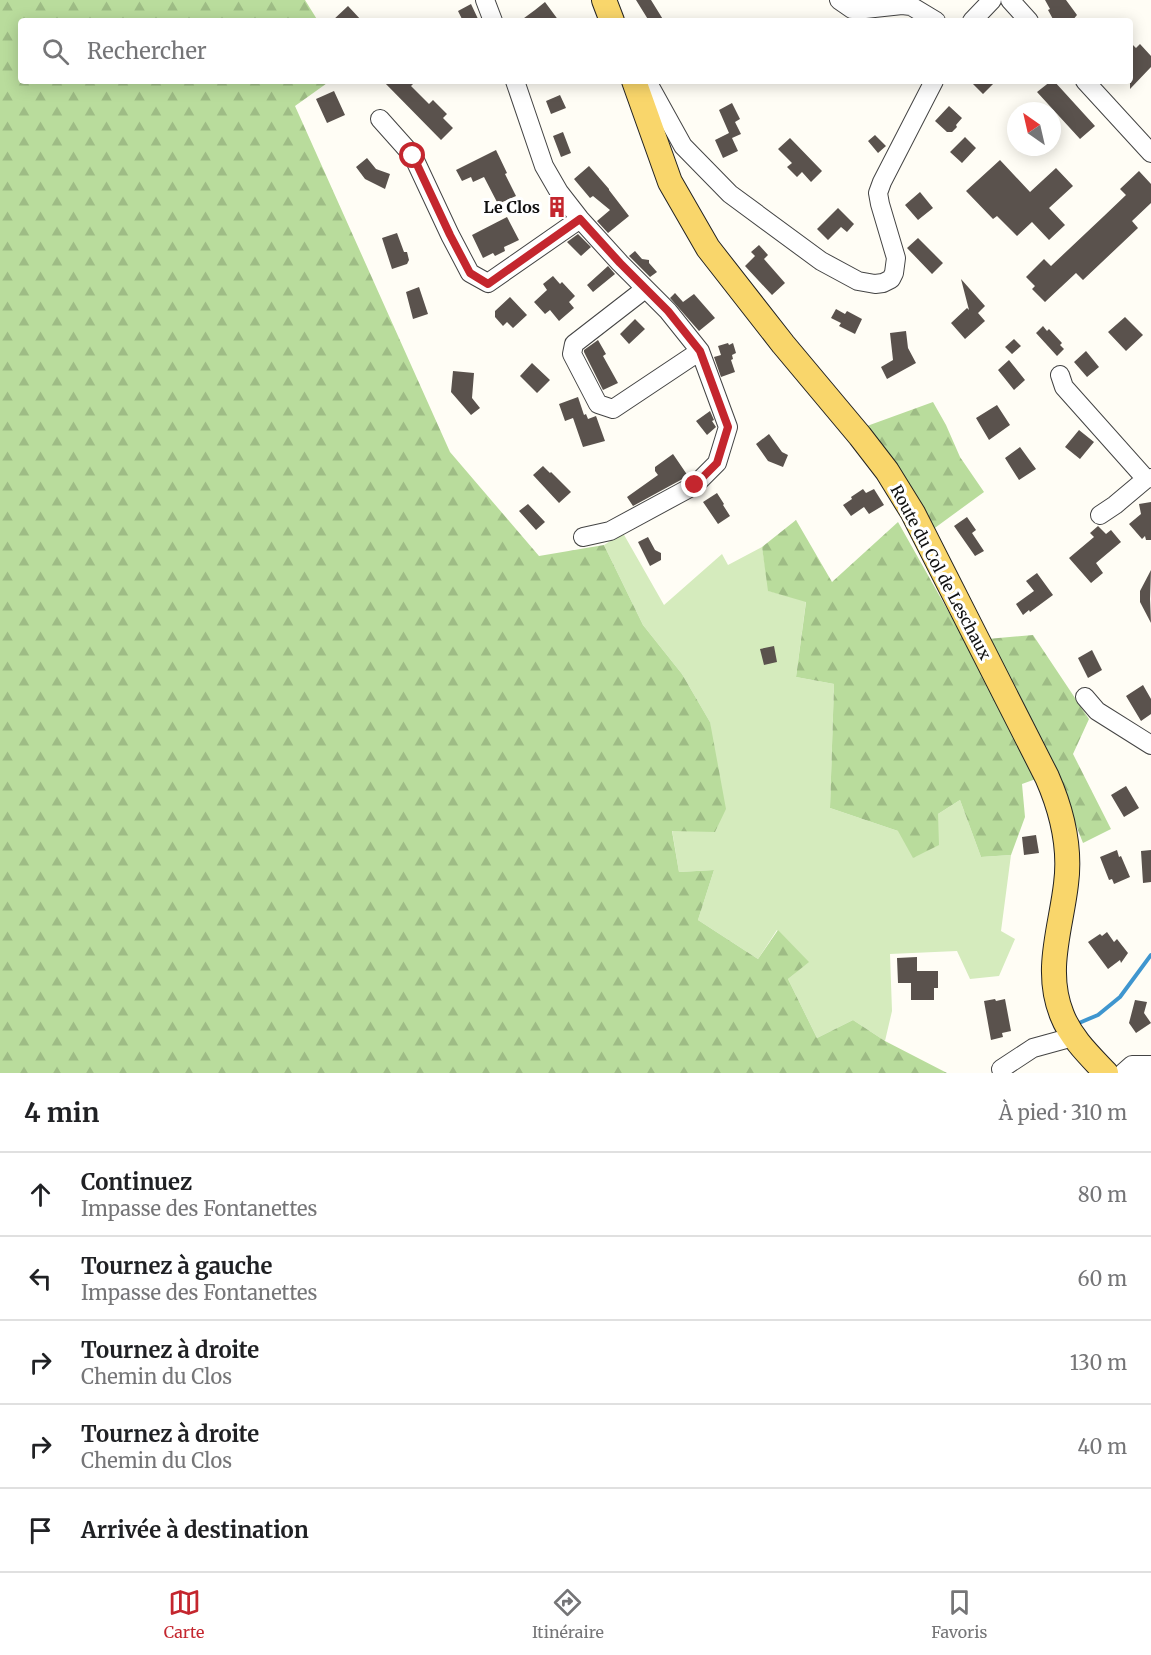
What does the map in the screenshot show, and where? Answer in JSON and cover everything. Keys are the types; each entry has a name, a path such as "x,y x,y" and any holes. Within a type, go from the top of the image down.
{"main road":[{"path":"604,0 611,18"},
{"name":"Route du Col de Leschaux","path":"635,84 670,182 693,224 721,266 860,436 898,489 913,513 1047,777 1062,816 1067,851 1066,882 1054,954 1053,984 1061,1014 1073,1037 1106,1073"}],"street":[{"path":"485,0 492,18"},
{"path":"839,0 852,9 911,6 931,18"},
{"path":"975,18 992,0"},
{"path":"1010,0 1026,18"},
{"path":"516,84 544,166 559,192 580,219 668,311 700,351 728,427 717,463 695,485 609,531 583,537"},
{"path":"649,84 682,146 730,194 821,261 858,281 875,284 891,279 896,258 878,193 932,84"},
{"path":"1088,84 1151,153"},
{"path":"380,119 413,156 470,273 488,284 580,219"},
{"path":"645,289 574,344 572,354 598,404 613,409 700,351"},
{"path":"1060,375 1064,387 1148,478 1100,515"},
{"path":"1085,697 1097,711 1151,745"},
{"path":"1001,1070 1033,1048 1073,1037"},
{"path":"1123,1073 1132,1065 1151,1065"}],"green space":[{"path":"0,0 305,0 316,18 18,18 18,84 326,84 295,106 450,452 539,556 604,545 643,625 682,674 710,722 726,809 715,832 672,831 679,872 714,870 698,920 758,959 778,930 809,962 788,979 817,1038 853,1020 885,1041 947,1073 0,1073"},
{"path":"933,402 960,457 984,492 932,530 896,468 867,426"},
{"path":"796,520 832,582 898,522 965,641 1033,635 1089,719 1073,754 1111,829 1083,843 1055,772 1022,784 1025,817 1011,855 981,857 960,800 938,814 939,845 913,858 898,831 830,808 834,684 796,677 806,602 768,591 762,547"},
{"path":"623,533 664,605 722,554 728,565 762,547 769,591 806,601 796,677 834,684 830,808 898,831 938,814 960,800 981,857 1011,855 1001,931 1015,939 999,976 970,979 957,951 890,954 892,1011 885,1041 853,1020 817,1038 788,979 808,962 777,930 758,959 698,920 714,870 679,872 672,830 715,831 710,722 682,674 643,625 604,545"}],"building":[{"path":"636,0 651,0 662,18 647,18"},
{"path":"1045,0 1066,0 1077,15 1074,18 1052,18 1048,10 1050,9"},
{"path":"545,2 557,18 524,18"},
{"path":"471,4 478,18 462,18 458,11"},
{"path":"348,6 359,18 335,18"},
{"path":"1140,44 1151,56 1151,67 1130,89 1130,84 1133,84 1133,45 1136,48"},
{"path":"386,84 413,84 411,86 429,104 433,100 447,114 443,118 453,128 441,140"},
{"path":"973,84 993,84 983,94"},
{"path":"1047,84 1057,84 1095,126 1080,139 1061,118 1061,102 1046,102 1037,92"},
{"path":"334,91 345,115 327,123 316,99"},
{"path":"560,95 566,108 551,114 546,101"},
{"path":"732,103 740,119 735,122 741,134 732,138 738,151 723,158 715,140 729,133 719,110"},
{"path":"949,106 962,118 952,132 947,132 935,121"},
{"path":"563,132 571,153 561,157 553,136"},
{"path":"875,135 886,146 878,153 868,141"},
{"path":"965,137 976,148 962,163 950,152"},
{"path":"790,138 822,171 811,182 802,172 797,177 787,167 792,163 778,149"},
{"path":"496,150 516,196 498,204 484,177 473,182 471,177 462,181 456,170"},
{"path":"367,158 376,169 390,174 385,189 365,179 356,167"},
{"path":"1000,160 1030,192 1056,168 1073,186 1049,208 1065,225 1049,240 1032,222 1017,236 997,216 993,219 966,191"},
{"path":"589,166 629,216 608,233 597,221 610,210 593,196 590,198 574,179"},
{"path":"1139,171 1151,184 1151,203 1132,221 1138,228 1083,280 1076,273 1045,302 1032,289 1035,286 1026,277 1044,259 1051,266 1126,195 1120,189"},
{"path":"920,192 933,208 918,220 905,205"},
{"path":"838,208 854,224 847,232 841,227 828,240 817,229"},
{"path":"507,217 519,240 504,247 505,251 495,256 493,253 483,258 472,235"},
{"path":"397,233 409,260 407,264 392,269 382,238"},
{"path":"578,234 591,247 581,256 567,242"},
{"path":"918,238 943,263 932,274 907,248"},
{"path":"759,245 768,255 764,259 785,283 772,295 745,266 755,256 751,252"},
{"path":"635,251 642,259 649,260 657,272 650,277 629,256"},
{"path":"608,266 615,274 593,292 587,285"},
{"path":"553,276 575,296 569,302 574,308 559,321 550,310 545,314 534,302 547,290 543,284"},
{"path":"961,279 985,306 978,313 985,321 965,339 951,323 967,308 969,310"},
{"path":"419,287 428,314 413,319 406,292"},
{"path":"675,293 683,302 694,294 715,318 699,331 670,298"},
{"path":"510,297 527,315 513,328 507,322 503,326 495,317 495,311"},
{"path":"836,309 845,314 847,311 862,319 855,334 839,326 841,323 831,318"},
{"path":"1125,317 1143,335 1126,351 1108,332"},
{"path":"635,319 645,329 629,344 620,334"},
{"path":"1043,326 1062,343 1060,345 1064,349 1057,356 1036,333"},
{"path":"906,331 908,348 916,363 887,379 881,367 893,360 890,333"},
{"path":"1014,339 1021,346 1012,354 1005,347"},
{"path":"598,340 606,354 603,356 618,383 603,390 584,352"},
{"path":"728,343 729,345 733,343 736,353 732,355 731,360 735,372 721,377 714,357 721,355 718,346"},
{"path":"1086,351 1099,367 1087,377 1074,362"},
{"path":"1009,360 1025,380 1014,390 998,370"},
{"path":"532,363 550,380 537,393 520,376"},
{"path":"453,371 474,373 472,398 480,408 471,415 451,392"},
{"path":"578,397 584,415 586,414 588,419 596,416 605,441 583,447 573,418 565,421 559,404"},
{"path":"997,405 1010,425 989,440 976,418"},
{"path":"710,411 716,427 707,435 696,421"},
{"path":"1079,430 1094,442 1080,459 1065,447"},
{"path":"769,434 782,452 788,455 783,467 768,461 756,444"},
{"path":"1020,447 1036,469 1019,480 1005,458"},
{"path":"673,454 688,476 633,506 627,497 658,475 655,467"},
{"path":"543,466 571,492 559,503 533,475"},
{"path":"863,489 866,493 874,489 884,505 869,514 864,507 851,516 843,505"},
{"path":"717,493 730,516 718,524 703,502"},
{"path":"1151,502 1151,540 1146,540 1145,536 1142,539 1129,524 1141,514 1139,504"},
{"path":"528,504 545,522 536,530 519,511"},
{"path":"967,517 976,530 972,533 984,551 975,556 954,526"},
{"path":"1098,526 1106,534 1111,530 1121,542 1096,563 1103,573 1091,583 1069,558 1094,537 1090,533"},
{"path":"648,537 655,550 661,553 661,560 650,566 638,542"},
{"path":"1151,570 1151,623 1140,602 1140,591"},
{"path":"1037,573 1053,595 1023,615 1016,604 1034,591 1026,581"},
{"path":"774,646 777,662 764,665 760,649"},
{"path":"1092,650 1102,670 1088,678 1078,658"},
{"path":"1143,685 1151,699 1151,714 1141,721 1126,696"},
{"path":"1126,786 1139,808 1124,817 1111,795"},
{"path":"1036,835 1039,853 1024,855 1022,837"},
{"path":"1117,850 1130,877 1114,884 1112,879 1109,880 1100,857"},
{"path":"1151,850 1151,882 1143,883 1141,851"},
{"path":"1107,932 1114,942 1117,939 1128,953 1121,963 1120,960 1108,969 1088,942"},
{"path":"917,957 917,971 938,971 938,988 934,988 934,1000 911,1000 911,983 898,983 897,958"},
{"path":"995,999 996,1001 1005,999 1011,1031 1002,1033 1003,1037 991,1040 984,1001"},
{"path":"1135,1000 1147,1002 1144,1013 1151,1023 1136,1033 1129,1023"}],"waterway":[{"path":"1079,1023 1098,1015 1120,997 1151,955"}],"place":[{"name":"Le Clos","path":"557,207"}],"route":[{"path":"413,156 470,273 488,284 580,219 668,311 700,351 728,427 717,463 695,485"}]}
